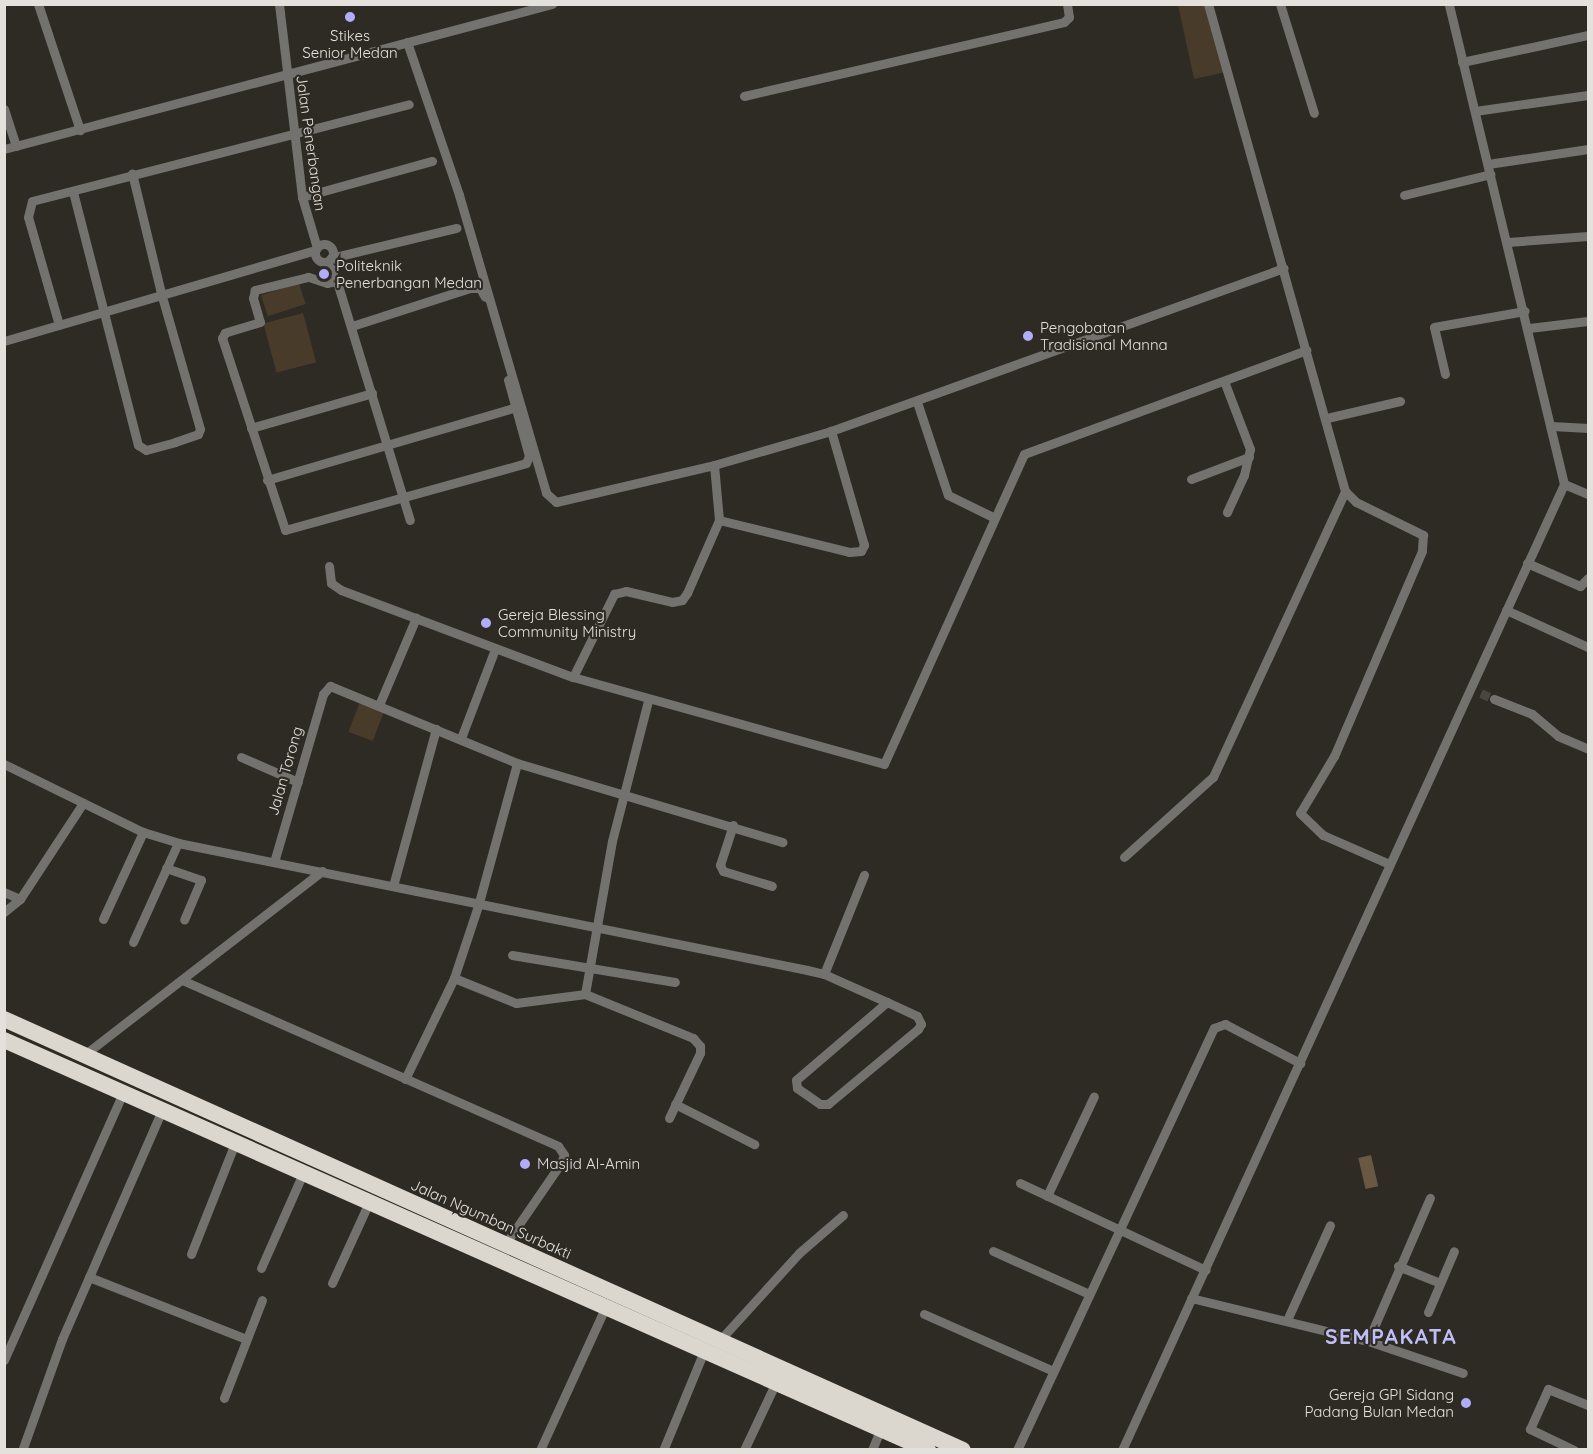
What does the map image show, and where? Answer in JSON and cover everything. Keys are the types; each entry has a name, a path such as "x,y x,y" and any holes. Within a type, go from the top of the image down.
{"highway":[{"name":"Jalan Ngumban Surbakti","path":"6,1024 84,1055 500,1253 605,1308 928,1449"},
{"name":"Jalan Ngumban Surbakti","path":"4,1040 369,1202 719,1341 963,1449"}],"street":[{"path":"38,4 80,130"},
{"name":"Jalan Penerbangan","path":"279,4 285,78 302,197 316,249"},
{"path":"4,149 285,78 407,42 552,4"},
{"path":"744,96 1064,22 1070,15 1067,4"},
{"path":"1208,4 1327,418 1345,491 1356,502 1418,530 1424,542 1334,756 1300,813 1312,829 1389,864"},
{"path":"1280,4 1314,113"},
{"path":"1122,1449 1206,1270 1564,484 1525,311 1449,4"},
{"path":"1462,62 1588,35"},
{"path":"407,42 463,206 549,499 566,502 714,465 831,431 917,402 1284,268"},
{"path":"1475,111 1588,95"},
{"path":"59,325 27,209 32,201 73,192 132,173 409,104"},
{"path":"4,109 16,146"},
{"path":"1404,195 1490,169 1588,149"},
{"path":"302,197 432,161"},
{"path":"73,192 138,445 146,450 175,442 198,434 200,429 160,293 132,173"},
{"path":"330,259 456,228"},
{"path":"1508,242 1588,236"},
{"path":"4,341 160,293 328,246 330,259 410,520"},
{"path":"338,281 327,283 308,277 255,290 253,298 260,322 223,335 267,480 285,530 526,464 529,456 480,288 352,326"},
{"path":"1445,374 1434,327 1525,311"},
{"path":"1529,328 1588,321"},
{"path":"329,566 330,580 336,588 573,677 648,701 884,764 1018,465 1030,450 1306,350"},
{"path":"1224,381 1250,449 1250,457 1227,512"},
{"path":"251,428 372,393"},
{"path":"1327,418 1400,401"},
{"path":"917,402 948,495 995,518"},
{"path":"267,480 516,407"},
{"path":"1552,426 1588,428"},
{"path":"719,520 861,551 864,545 831,431"},
{"path":"1191,479 1250,457"},
{"path":"573,677 614,594 626,591 672,602 682,600 719,520 714,465"},
{"path":"1564,484 1588,494"},
{"path":"1124,857 1213,777 1345,491"},
{"path":"1527,563 1580,586 1588,578"},
{"path":"1506,610 1588,646"},
{"path":"416,618 379,705 517,763 733,825 782,842"},
{"path":"461,738 495,649"},
{"name":"Jalan Torong","path":"274,862 326,688 331,686 379,705"},
{"path":"1471,688 1481,693"},
{"path":"1494,699 1532,714 1558,736 1588,749"},
{"path":"585,994 594,928 622,794 648,701"},
{"path":"393,886 436,729"},
{"path":"240,757 298,782"},
{"path":"405,1079 454,978 478,906 517,763"},
{"path":"4,764 143,832 178,843 322,871 478,906 824,974 887,1002 917,1016 921,1024 918,1029 828,1104 820,1104 797,1088 796,1080 887,1002"},
{"path":"4,912 20,899 83,803"},
{"path":"733,825 720,865 723,871 772,886"},
{"path":"103,919 143,832"},
{"path":"133,942 178,843"},
{"path":"166,868 201,880 184,920"},
{"path":"84,1055 322,871"},
{"path":"824,974 864,875"},
{"path":"4,892 20,899"},
{"path":"512,955 675,982"},
{"path":"454,978 516,1003 585,994 698,1042 700,1053 669,1118"},
{"path":"182,980 562,1151 561,1162 500,1253"},
{"path":"1017,1449 1214,1028 1225,1024 1300,1063"},
{"path":"4,1360 123,1093"},
{"path":"1047,1196 1094,1096"},
{"path":"675,1104 754,1144"},
{"path":"23,1448 89,1277 162,1110"},
{"path":"191,1254 236,1143"},
{"path":"261,1268 303,1173"},
{"path":"1020,1183 1206,1270"},
{"path":"1368,1341 1398,1266 1430,1198"},
{"path":"332,1283 369,1202"},
{"path":"719,1341 799,1253 843,1215"},
{"path":"1287,1320 1330,1225"},
{"path":"993,1251 1089,1294"},
{"path":"1428,1312 1454,1251"},
{"path":"1398,1266 1440,1283"},
{"path":"89,1277 246,1339"},
{"path":"1191,1298 1368,1341 1463,1373"},
{"path":"224,1398 262,1300"},
{"path":"540,1449 605,1308"},
{"path":"924,1314 1053,1371"},
{"path":"664,1448 704,1351"},
{"path":"744,1449 776,1382"},
{"path":"1574,1449 1530,1429 1548,1389 1588,1405"},
{"path":"872,1449 881,1428"}],"shaded area":[{"path":"1178,5 1205,5 1226,72 1194,79"},
{"path":"299,283 306,304 268,316 261,295"},
{"path":"303,313 316,362 277,373 263,324"},
{"path":"361,699 385,708 373,741 348,732"},
{"path":"1371,1155 1378,1186 1366,1189 1358,1158"}],"tunnel":[{"path":"1481,693 1494,699"}],"place":[{"name":"Stikes Senior Medan","path":"350,17"},
{"name":"Politeknik Penerbangan Medan","path":"324,274"},
{"name":"Pengobatan Tradisional Manna","path":"1028,336"},
{"name":"Gereja Blessing Community Ministry","path":"486,623"},
{"name":"Masjid Al-Amin","path":"525,1164"},
{"name":"Gereja GPI Sidang Padang Bulan Medan","path":"1466,1403"}],"district":[{"name":"SEMPAKATA","path":"1391,1336"}]}
